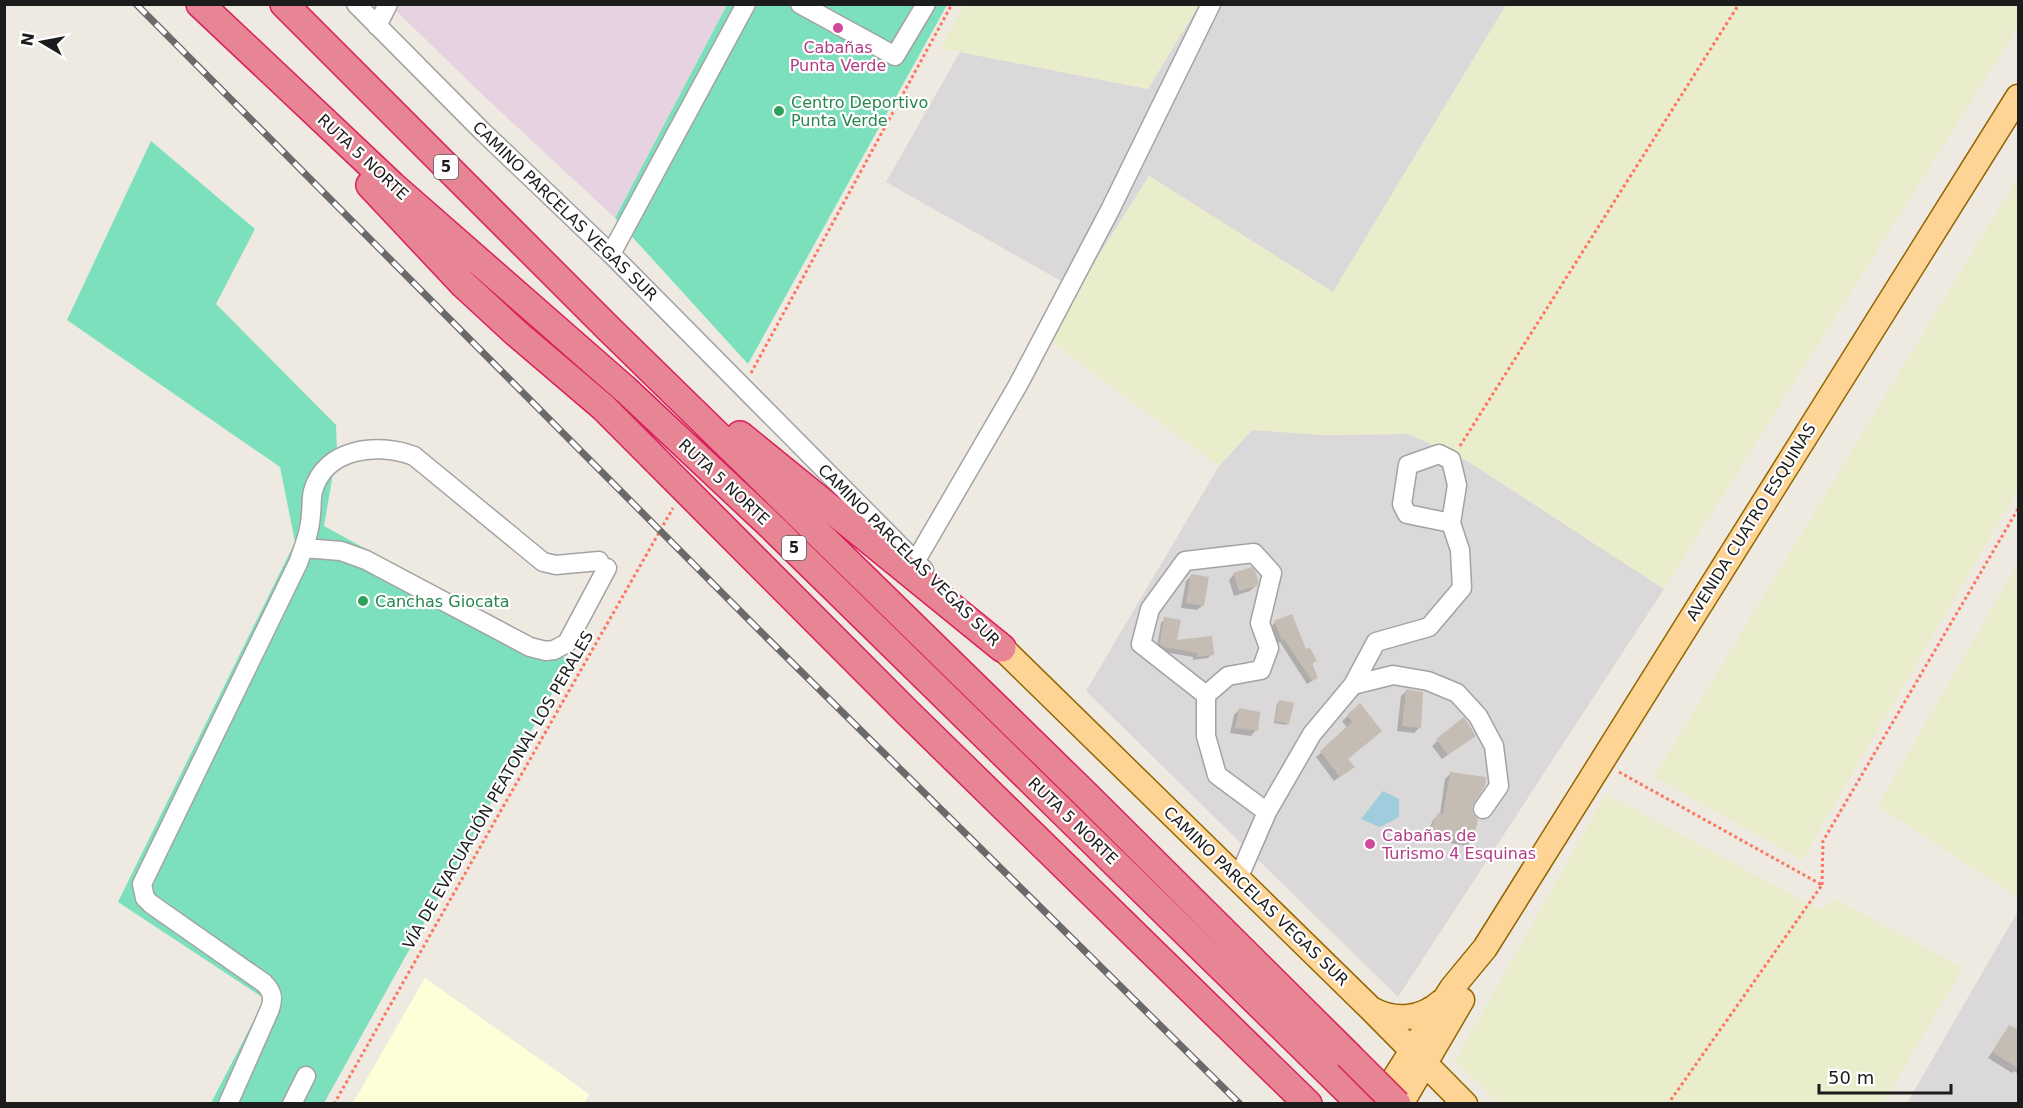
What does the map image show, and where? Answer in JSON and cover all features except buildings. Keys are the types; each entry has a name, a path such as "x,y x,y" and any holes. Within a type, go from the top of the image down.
{"highway":[{"name":"RUTA 5 NORTE","path":"200,4 393,186 626,390 1342,1066 1399,1104"},
{"name":"RUTA 5 NORTE","path":"284,4 609,329 1075,784 1342,1066 1360,1104"},
{"path":"234,38 338,148 405,224 464,284 515,332 603,407 907,712 1308,1104"},
{"path":"609,329 1002,648"}],"main road":[{"name":"AVENIDA CUATRO ESQUINAS","path":"1399,1104 1443,1001 1461,975 1485,948 2019,97"},
{"name":"CAMINO PARCELAS VEGAS SUR","path":"1002,648 1419,1056 1458,1097"},
{"name":"AVENIDA CUATRO ESQUINAS","path":"1378,1104 1419,1056 1443,1033 1473,979 1485,948"},
{"path":"1372,1010 1383,1015 1406,1018 1427,1012 1443,1001"},
{"path":"1443,1033 1441,1063 1458,1097"}],"street":[{"name":"CAMINO PARCELAS VEGAS SUR","path":"356,4 611,254 1002,648"},
{"path":"377,26 388,4"},
{"path":"611,254 746,4"},
{"path":"800,4 896,56 926,4"},
{"path":"915,562 1023,375 1110,210 1211,4"},
{"path":"228,1104 270,1009 271,992 264,983 151,904 146,898 142,884 304,548 309,531 312,492 321,474 327,467 344,456 375,448 395,450 414,456 543,562 556,565 603,564 567,643 546,651 530,647 366,560 335,550 304,548"},
{"path":"1238,879 1267,812 1312,734 1353,685 1377,642 1429,627 1462,588 1460,550 1451,523 1457,485 1451,460 1439,454 1408,465 1402,504 1407,514 1451,523"},
{"path":"1206,696 1141,644 1150,609 1185,561 1254,553 1272,573 1260,623 1269,648 1261,670 1228,676 1206,696 1206,735 1217,775 1267,812"},
{"path":"1353,685 1393,675 1428,681 1457,693 1478,716 1494,746 1499,786 1483,809"},
{"path":"292,1104 306,1076"}],"path":[{"path":"743,387 952,4"},
{"path":"1451,460 1739,4"},
{"name":"VÍA DE EVACUACIÓN PEATONAL LOS PERALES","path":"334,1104 685,488"},
{"path":"1668,1104 1822,885 1823,841 2019,509"},
{"path":"1602,762 1822,885"}],"shaded area":[{"path":"964,4 1198,5 1148,89 940,48"},
{"path":"390,5 727,5 615,218"},
{"path":"1199,5 1506,5 1333,292 1149,176 1077,290 886,182 960,52 1148,89"},
{"path":"1506,5 2018,5 2018,27 1664,589 1469,462 1409,434 1325,435 1252,430 1219,466 1051,341 1077,290 1149,176 1333,292"},
{"path":"2018,177 2018,490 1802,860 1654,777"},
{"name":"Cabañas de Turismo 4 Esquinas","path":"1252,430 1325,435 1409,434 1469,462 1664,589 1398,997 1086,691 1219,466"},
{"path":"2018,563 2018,897 1878,806"},
{"path":"1606,794 1820,910 1835,899 1963,968 1883,1103 1498,1103 1455,1061"},
{"path":"2018,911 2018,1103 1907,1103"},
{"path":"425,978 589,1094 584,1103 353,1103"}],"green space":[{"name":"Centro Deportivo Punta Verde","path":"727,5 947,5 748,364 615,218"},
{"name":"Canchas Giocata","path":"151,141 255,229 216,304 336,425 337,450 324,526 570,661 324,1103 211,1103 265,999 118,902 295,542 280,467 67,320"}],"water":[{"path":"1383,791 1399,799 1399,817 1380,827 1361,819"}],"railway":[{"path":"136,4 760,631 1240,1104"}],"place":[{"name":"Cabañas Punta Verde","path":"838,28"},
{"name":"Centro Deportivo Punta Verde","path":"779,111"},
{"name":"Canchas Giocata","path":"363,601"},
{"name":"Cabañas de Turismo 4 Esquinas","path":"1370,844"}]}
